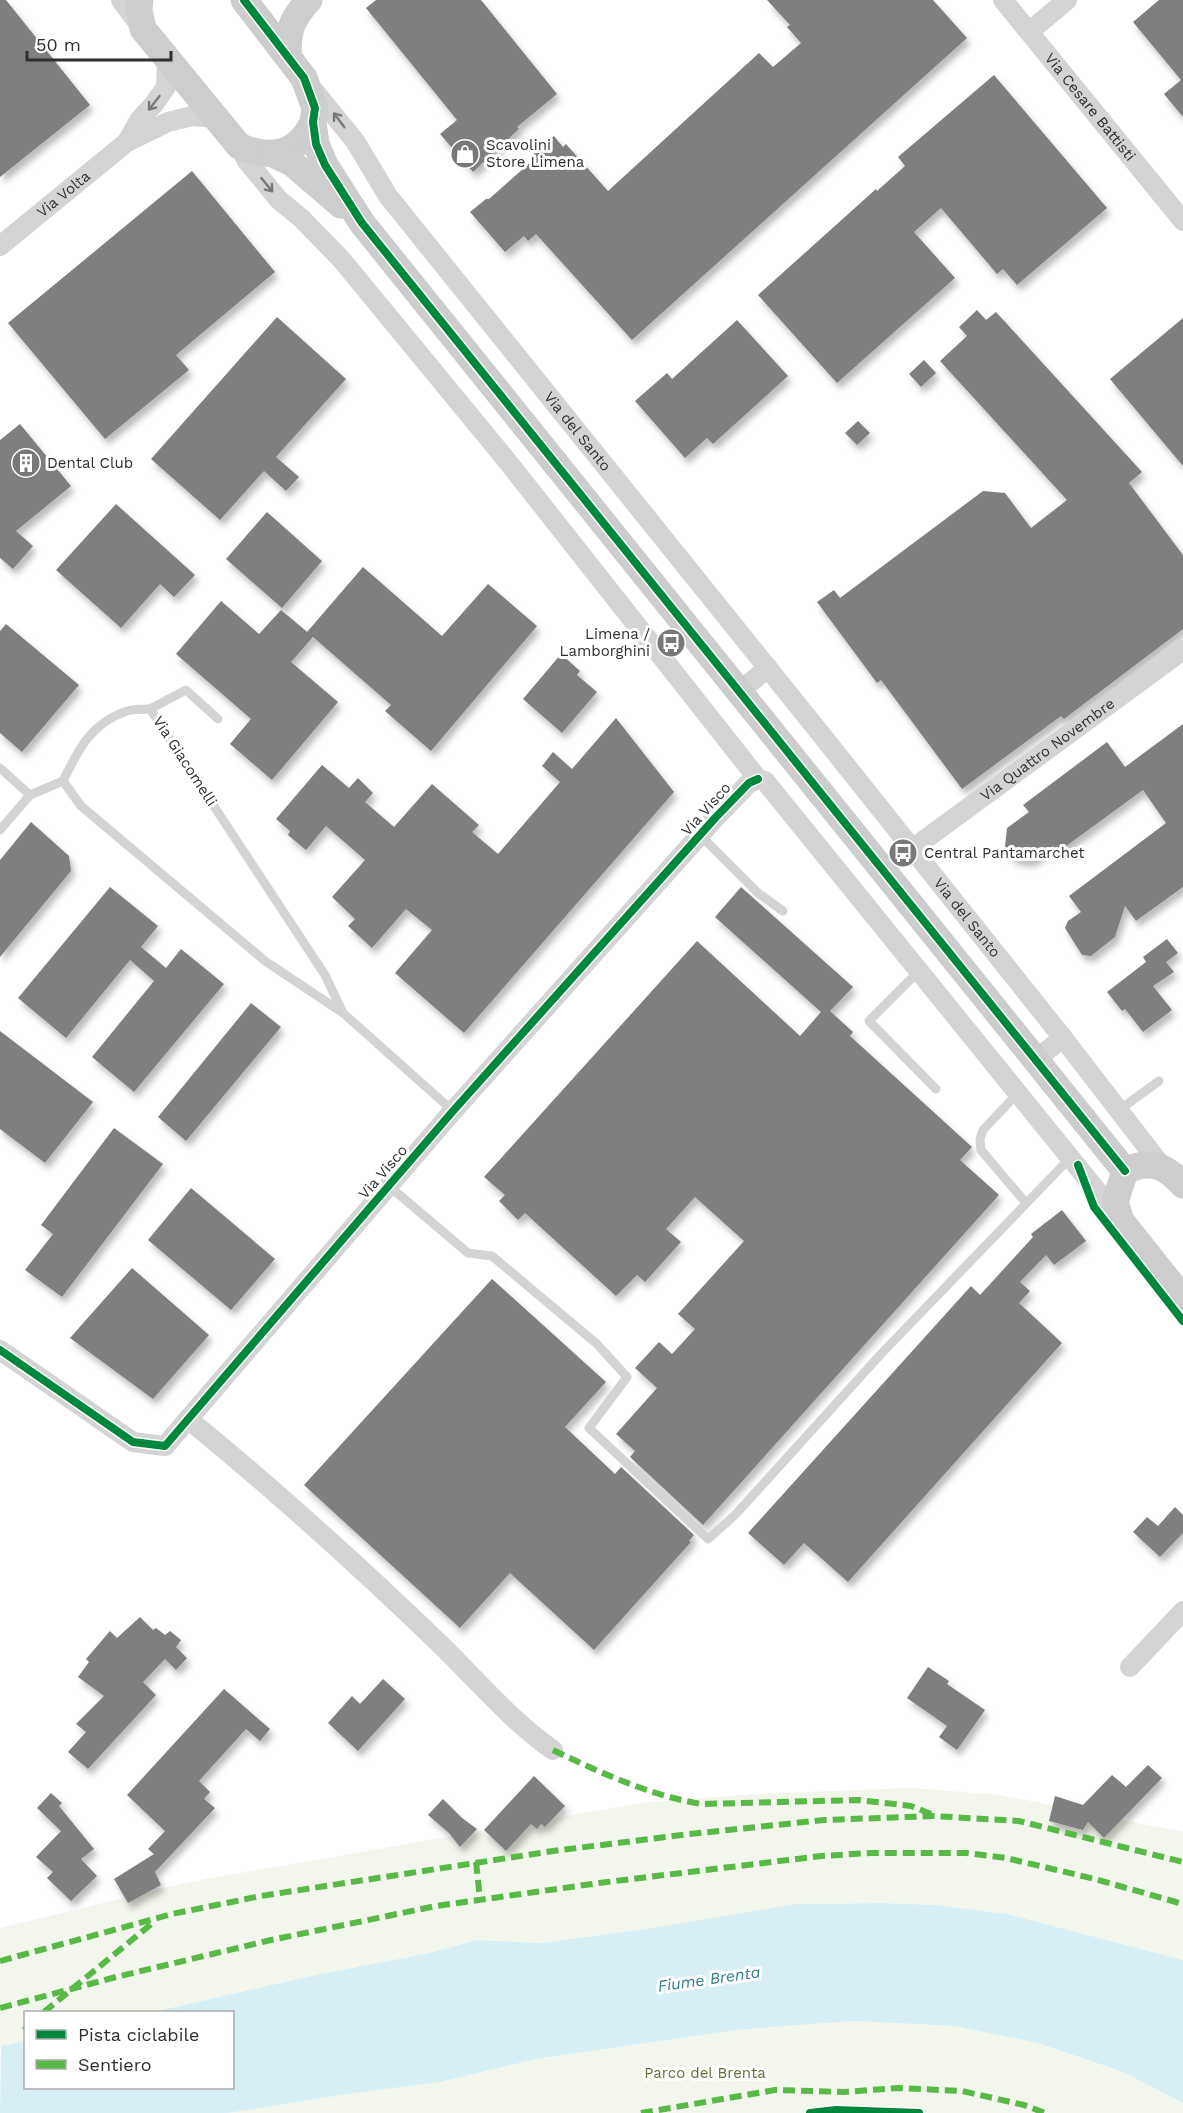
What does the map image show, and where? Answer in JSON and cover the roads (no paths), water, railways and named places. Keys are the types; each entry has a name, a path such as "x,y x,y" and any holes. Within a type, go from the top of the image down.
{"street":[{"path":"122,0 239,146 247,161 279,200 302,218 341,259 508,462 758,779 765,781 1071,1157 1183,1299"},
{"path":"140,0 139,10 143,29"},
{"path":"239,146 253,153 273,154 288,150 308,134 315,108 304,78 244,0"},
{"path":"258,0 263,2 274,0"},
{"path":"288,56 288,36 294,17 309,0"},
{"name":"Via Cesare Battisti","path":"1003,0 1183,221"},
{"path":"1030,31 1067,0"},
{"path":"127,142 140,119 166,87 167,58"},
{"name":"Via del Santo","path":"304,78 355,141 388,196 1173,1177"},
{"path":"127,142 168,122 192,116 215,118"},
{"path":"313,122 316,144 326,165 362,224 1125,1172 1115,1202 1121,1221"},
{"name":"Via Volta","path":"0,246 127,142"},
{"path":"273,154 292,163 362,224"},
{"name":"Via Quattro Novembre","path":"912,849 1183,650"},
{"path":"740,691 768,668"},
{"name":"Via Visco","path":"0,1350 133,1442 165,1446 453,1111 700,835 748,783 758,779"},
{"path":"1035,1060 1063,1038"},
{"name":"Via del Santo","path":"1125,1172 1138,1165 1147,1164 1173,1177"},
{"path":"188,1419 258,1477 440,1644 529,1734 553,1750"},
{"path":"1130,1667 1183,1611"}],"lane":[{"path":"150,709 186,690 218,719"},
{"name":"Via Giacomelli","path":"343,1013 325,975 150,709 128,711 99,725 78,748 63,781 81,806 266,961 343,1013 453,1111"},
{"path":"0,768 30,795"},
{"path":"0,830 30,795 63,781"},
{"path":"700,835 758,893 783,911"},
{"path":"919,971 869,1021 936,1089"},
{"path":"1119,1110 1159,1081"},
{"path":"1018,1093 983,1130 980,1138 981,1150 1026,1203"},
{"path":"389,1186 468,1253 492,1256 597,1344 627,1377 589,1428 708,1539 735,1515 881,1354 1071,1157"}],"water":[{"name":"Fiume Brenta","path":"796,1904 936,1905 1007,1914 1183,1960 1183,2103 1123,2072 1038,2043 954,2026 853,2021 737,2030 536,2059 440,2082 228,2113 0,2113 1,2046 24,2041 24,2089 234,2089 234,2011 157,2011 316,1975 429,1953 477,1940 542,1943 652,1928"}],"place":[{"name":"Scavolini Store Limena","path":"465,154"},
{"name":"Dental Club","path":"26,463"},
{"name":"Limena / Lamborghini","path":"671,643"},
{"name":"Central Pantamarchet","path":"903,853"}],"park label":[{"name":"Parco del Brenta","path":"705,2073"}]}
